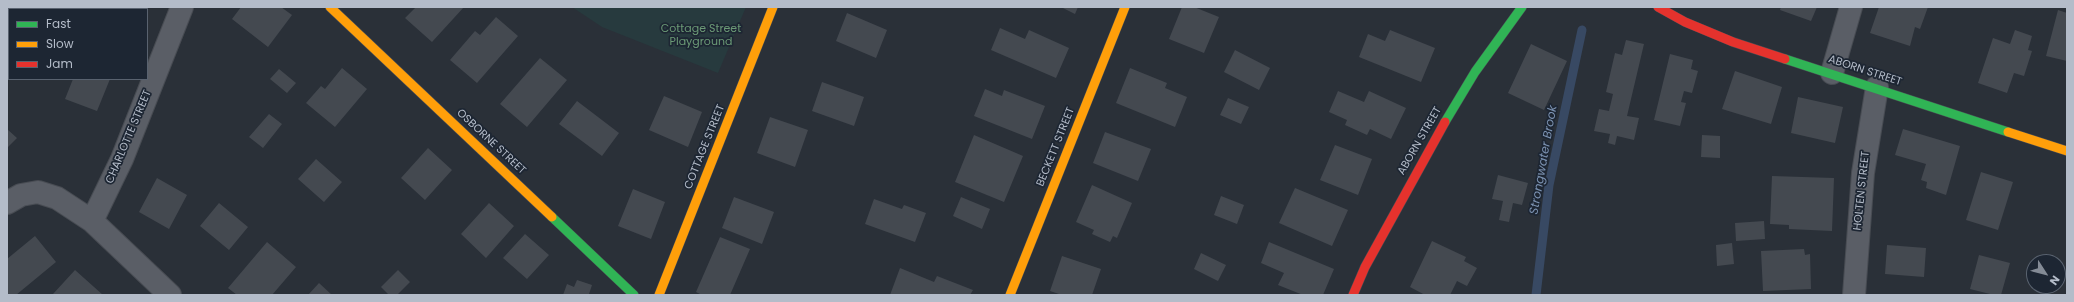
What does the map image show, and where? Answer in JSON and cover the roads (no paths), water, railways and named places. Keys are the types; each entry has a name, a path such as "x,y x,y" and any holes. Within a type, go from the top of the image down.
{"street":[{"name":"CHARLOTTE STREET","path":"92,221 122,159 182,7"},
{"name":"OSBORNE STREET","path":"330,7 634,295"},
{"name":"COTTAGE STREET","path":"659,295 773,7"},
{"name":"BECKETT STREET","path":"1010,295 1125,7"},
{"name":"ABORN STREET","path":"1353,295 1365,266 1432,144 1475,72 1522,7"},
{"name":"ABORN STREET","path":"1658,7 1685,22 1733,42 1795,63 1832,73 2067,151"},
{"path":"1832,73 1851,7"},
{"name":"HOLTEN STREET","path":"1854,295 1864,173 1877,88"},
{"path":"7,204 21,196 38,192 57,198 92,221 170,295"}],"waterway":[{"name":"Strongwater Brook","path":"1536,295 1549,185 1582,30"}],"park label":[{"name":"Cottage Street Playground","path":"701,35"}]}
